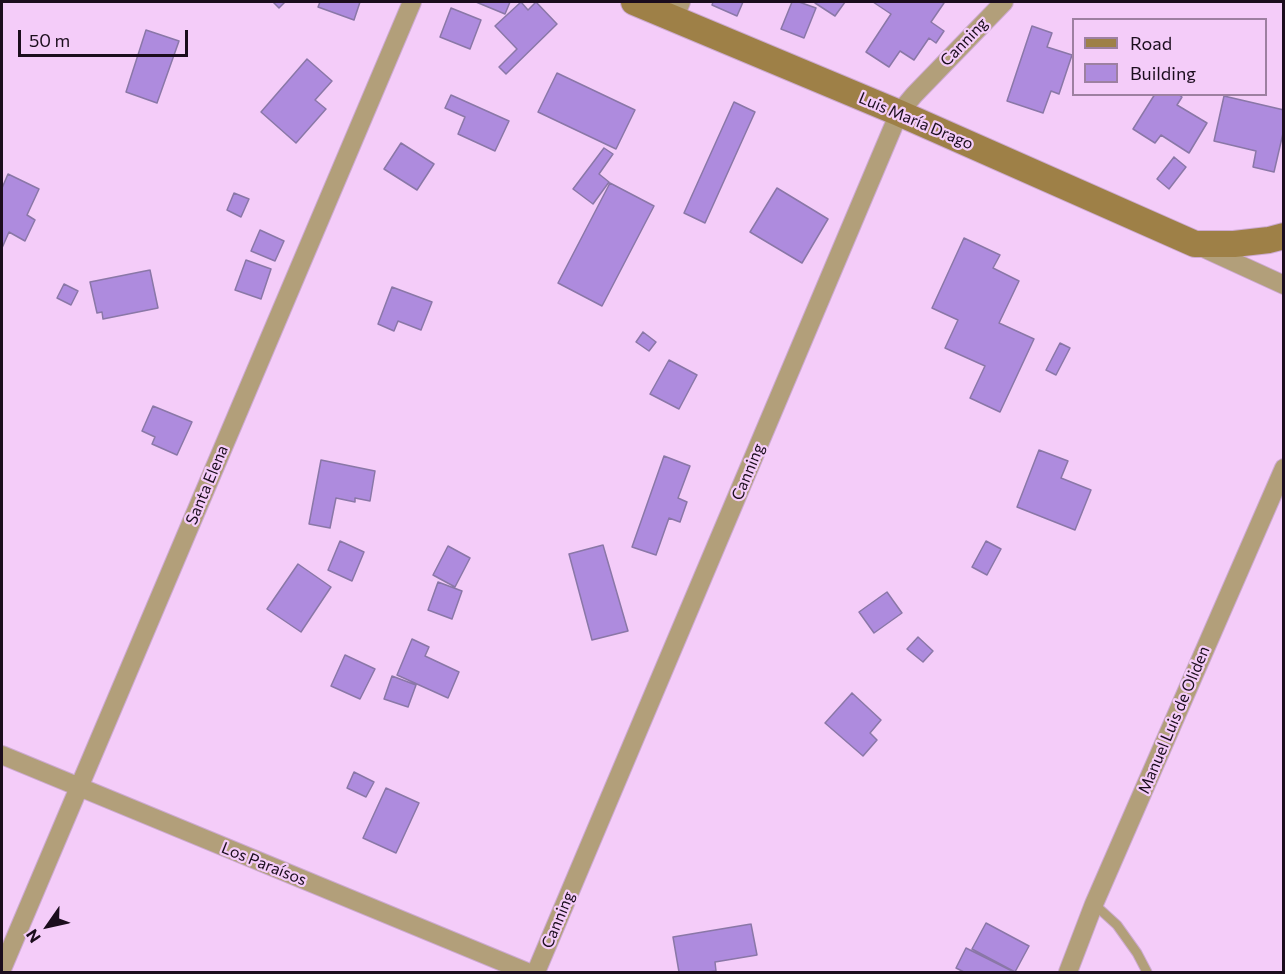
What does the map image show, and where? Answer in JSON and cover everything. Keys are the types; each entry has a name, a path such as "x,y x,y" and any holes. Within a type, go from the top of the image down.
{"main road":[{"name":"Luis María Drago","path":"634,2 678,10 899,113 1195,244"},
{"path":"1195,244 1234,244 1284,236"}],"street":[{"name":"Santa Elena","path":"2,969 412,2"},
{"name":"Canning","path":"536,972 899,113 1004,2"},
{"path":"1195,244 1284,285"},
{"name":"Manuel Luis de Oliden","path":"1068,972 1094,904 1284,468"},
{"name":"Los Paraísos","path":"2,755 527,972"}],"lane":[{"path":"1094,904 1117,925 1147,972"}],"building":[{"path":"273,2 285,2 279,8"},
{"path":"320,2 360,2 354,20 318,7"},
{"path":"476,2 510,2 505,14"},
{"path":"521,2 528,10 536,2 557,24 506,74 499,67 517,49 495,26"},
{"path":"713,2 743,2 737,16 712,5"},
{"path":"792,2 816,8 804,38 781,29"},
{"path":"815,2 845,2 835,16"},
{"path":"873,2 942,2 944,3 931,22 944,31 936,43 929,38 914,60 900,51 889,67 866,52 891,14"},
{"path":"451,8 481,20 470,49 440,37"},
{"path":"1032,26 1052,33 1047,47 1072,55 1059,94 1051,91 1043,113 1007,101"},
{"path":"146,30 179,41 157,103 126,92"},
{"path":"307,59 332,81 315,100 326,109 296,143 261,112"},
{"path":"557,73 635,110 616,149 538,112"},
{"path":"451,95 509,121 495,151 458,134 465,117 445,108"},
{"path":"1154,96 1181,96 1177,105 1207,123 1189,153 1161,135 1155,143 1133,129"},
{"path":"1224,96 1284,110 1284,129 1274,172 1253,167 1256,151 1214,141"},
{"path":"734,102 755,112 705,223 684,213"},
{"path":"401,143 434,164 417,190 384,169"},
{"path":"604,148 613,154 599,174 609,182 593,204 573,189"},
{"path":"1174,157 1186,167 1169,189 1157,179"},
{"path":"8,174 39,189 27,215 35,220 25,241 9,232 2,248 2,188"},
{"path":"610,183 654,206 602,306 558,283"},
{"path":"777,188 828,219 802,263 750,232"},
{"path":"234,193 249,199 241,217 227,210"},
{"path":"260,230 284,241 275,261 251,251"},
{"path":"964,238 1000,255 993,268 1019,281 999,323 1034,339 1000,412 970,398 985,366 945,348 958,320 932,308"},
{"path":"246,260 271,269 261,299 235,290"},
{"path":"150,270 158,308 103,319 102,312 97,313 90,282"},
{"path":"64,284 78,291 71,305 57,298"},
{"path":"392,287 432,302 421,330 398,321 394,331 378,324"},
{"path":"643,332 656,342 649,351 636,342"},
{"path":"1060,343 1070,348 1056,375 1046,370"},
{"path":"669,360 697,375 679,409 650,394"},
{"path":"153,406 192,422 177,455 152,444 155,437 142,431"},
{"path":"1039,450 1068,461 1061,478 1091,490 1075,530 1017,507"},
{"path":"664,456 690,466 678,498 687,502 680,522 669,518 656,555 632,547"},
{"path":"321,460 375,471 370,501 355,498 355,502 336,498 330,528 309,524"},
{"path":"340,541 364,552 352,581 328,570"},
{"path":"986,541 1001,549 987,575 972,567"},
{"path":"603,545 628,631 592,640 569,554"},
{"path":"448,546 470,558 455,587 433,575"},
{"path":"298,564 331,587 301,632 267,609"},
{"path":"438,582 462,591 452,619 428,610"},
{"path":"887,592 902,613 874,633 859,612"},
{"path":"918,637 933,651 923,662 907,649"},
{"path":"412,639 429,647 425,656 459,672 448,698 397,675"},
{"path":"345,655 375,669 360,699 331,686"},
{"path":"392,676 416,685 408,707 384,699"},
{"path":"852,693 881,720 870,733 877,740 863,756 825,723"},
{"path":"354,772 374,782 366,797 347,788"},
{"path":"386,788 419,803 396,853 363,838"},
{"path":"986,923 1029,946 1015,972 972,949"},
{"path":"751,924 757,955 715,962 716,971 679,972 673,937"},
{"path":"966,948 1014,972 964,972 956,968"}]}
